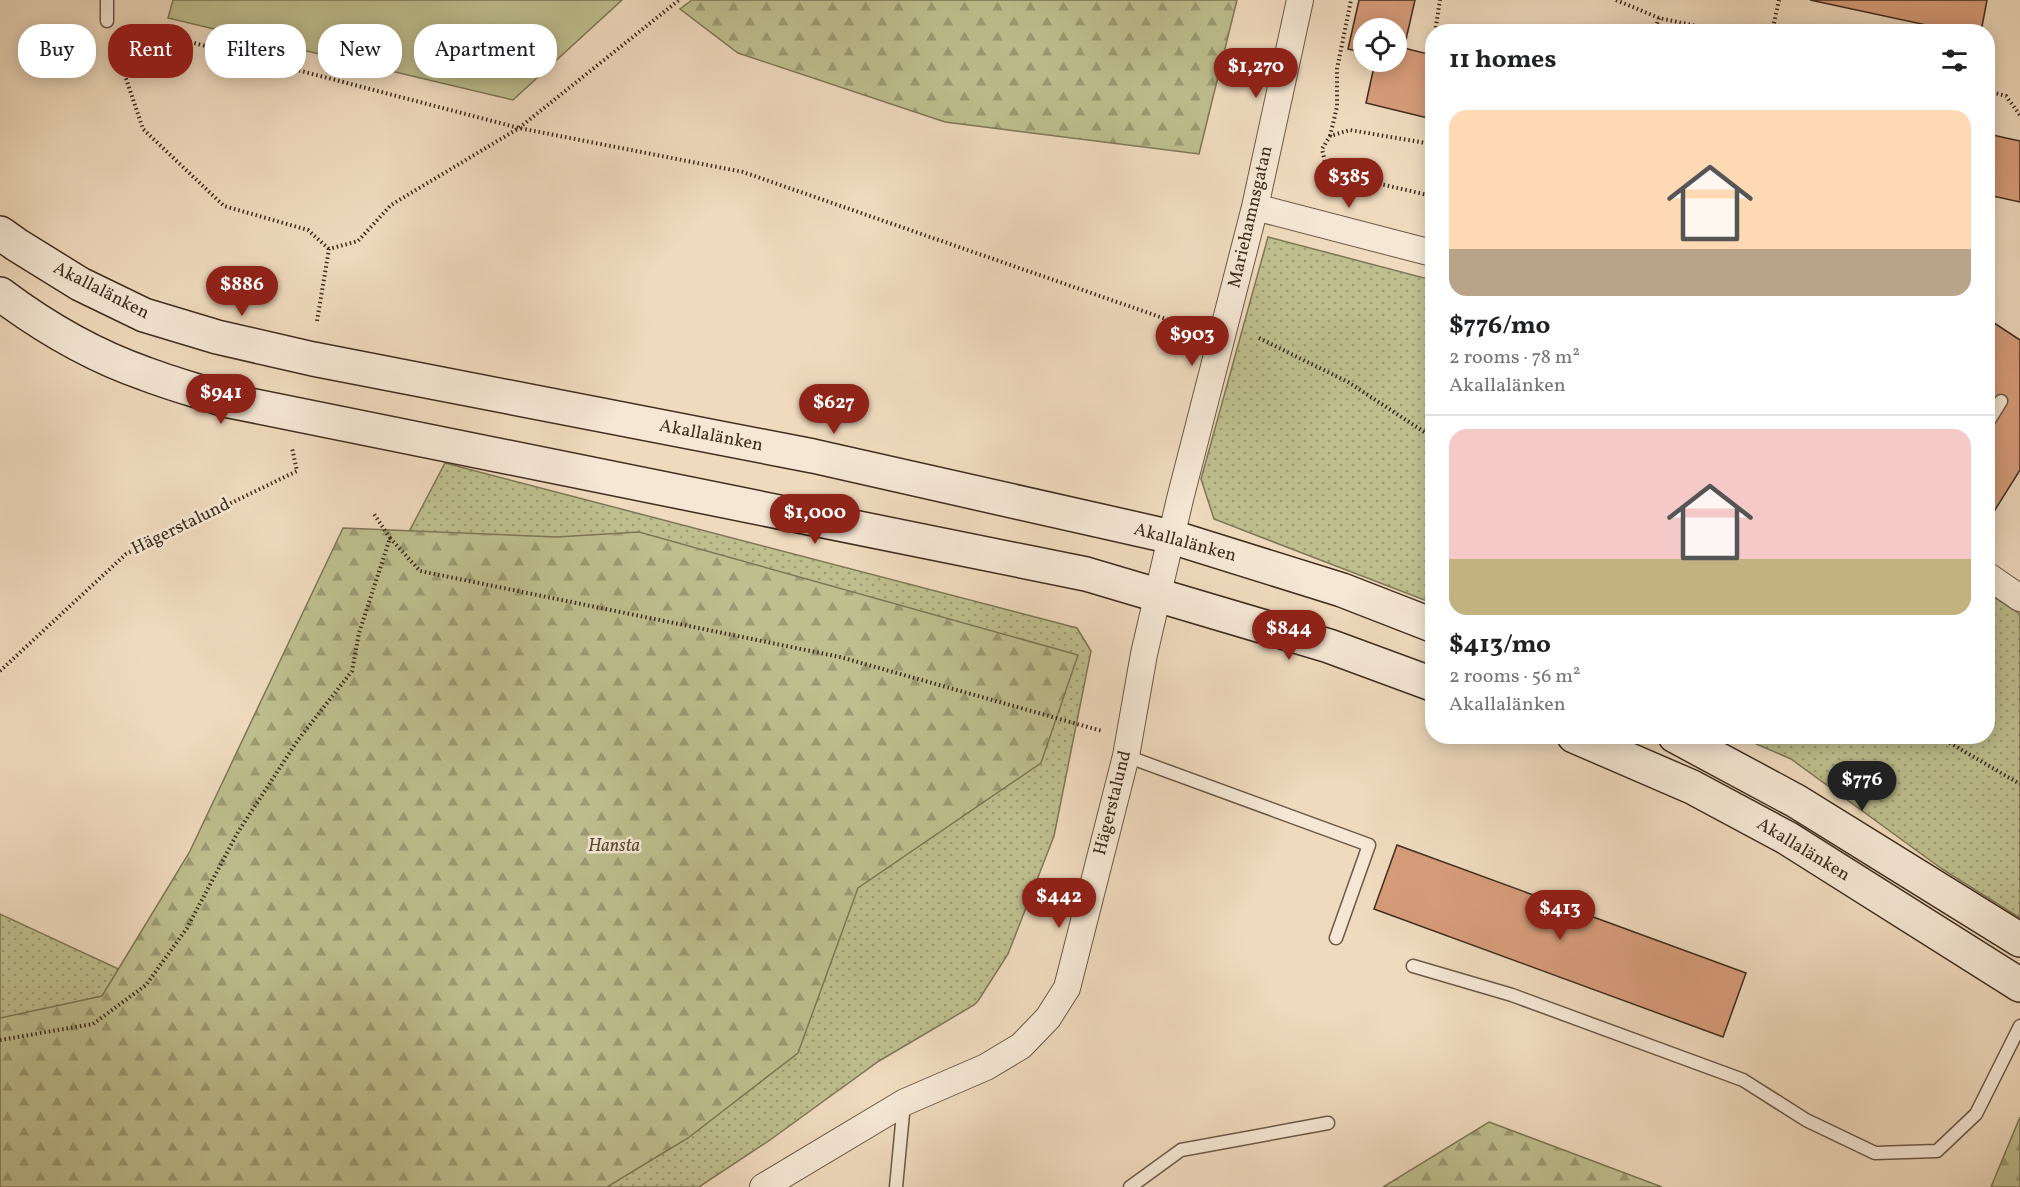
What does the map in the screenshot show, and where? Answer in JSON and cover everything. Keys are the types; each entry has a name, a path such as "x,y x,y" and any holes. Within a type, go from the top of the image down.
{"main road":[{"name":"Akallalänken","path":"0,233 17,246 80,284 144,315 217,337 313,359 813,456 1172,537 1342,590 1425,622"},
{"path":"0,294 82,346 145,374 225,400 1086,574 1329,646 1425,681"},
{"name":"Akallalänken","path":"1593,744 1692,787 1787,838 2020,985"},
{"name":"Akallalänken","path":"1690,744 1796,801 2020,940"}],"street":[{"name":"Mariehamnsgatan","path":"1172,537 1255,207 1300,0"},
{"path":"1255,207 1425,251"},
{"name":"Hägerstalund","path":"763,1187 904,1102 986,1067 1021,1046 1048,1018 1066,988 1127,747 1144,654 1172,537"},
{"path":"1995,581 2020,598"}],"lane":[{"path":"107,0 107,21"},
{"path":"1995,411 2001,401"},
{"path":"1127,747 1369,845 1336,938"},
{"path":"1413,966 1512,995 1743,1080 1806,1120 1875,1153 1937,1150 1976,1114 2020,1026"},
{"path":"896,1187 904,1102"},
{"path":"1130,1187 1181,1150 1328,1123"}],"path":[{"path":"329,249 358,241 391,206 519,128 679,0"},
{"path":"1351,0 1337,69 1337,107 1330,136 1322,149 1324,162 1333,173 1425,194"},
{"path":"1436,24 1440,0"},
{"path":"1616,0 1659,18 1687,24"},
{"path":"1774,24 1779,0"},
{"path":"1657,24 1659,18"},
{"path":"107,21 519,128 743,172 1188,327"},
{"path":"107,21 143,129 224,206 308,230 329,249"},
{"path":"1995,94 2006,96 2020,115"},
{"path":"1330,136 1350,130 1425,143"},
{"path":"317,321 329,249"},
{"path":"1259,338 1348,382 1425,432"},
{"name":"Hägerstalund","path":"0,671 126,554 297,471 290,438"},
{"path":"374,514 390,538 420,571 840,657 1127,747"},
{"path":"0,1040 93,1024 146,985 188,928 238,832 298,740 352,672 359,633 390,538"},
{"path":"1952,744 2020,784"}],"green space":[{"path":"173,0 622,0 557,60 557,24 414,24 414,76 402,74 402,24 318,24 318,54 306,51 306,24 205,24 205,27 168,18"},
{"path":"692,0 1237,0 1199,154 945,122 738,53 680,9"},
{"path":"420,78 537,78 513,100"},
{"path":"1268,237 1425,278 1425,600 1214,519 1201,479"},
{"name":"Hansta","path":"445,463 1077,628 1091,651 1054,836 1008,954 974,1005 879,1061 770,1140 699,1187 0,1187 0,914 168,992"},
{"name":"Hansta","path":"343,528 557,537 639,532 1078,655 1041,763 858,888 798,1053 688,1138 607,1187 0,1187 0,1018 102,996 189,853"},
{"path":"1995,598 2020,614 2020,918 1942,869 1791,759 1756,744 1995,744"},
{"path":"2020,1117 2020,1187 1991,1187"},
{"path":"1489,1122 1662,1187 1383,1187"}],"building":[{"path":"1359,0 1415,0 1407,35 1407,18 1355,18"},
{"path":"1810,0 1987,0 1982,24 1922,24"},
{"path":"1353,27 1353,50 1348,49"},
{"path":"1407,49 1425,53 1425,117 1366,103 1373,72 1407,72"},
{"path":"1995,136 2020,141 2020,202 1995,197"},
{"path":"1995,324 2020,340 2020,470 1995,510"},
{"path":"1397,845 1746,973 1723,1037 1374,909"}]}
